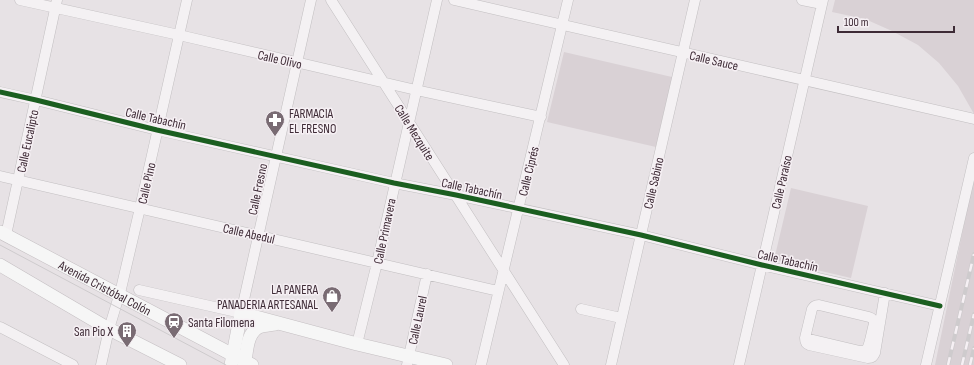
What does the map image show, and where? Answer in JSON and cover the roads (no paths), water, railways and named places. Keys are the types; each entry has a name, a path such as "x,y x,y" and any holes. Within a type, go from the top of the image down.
{"main road":[{"name":"Avenida Cristóbal Colón","path":"3,234 119,295 241,362"},
{"path":"0,265 109,329 172,363"},
{"path":"241,313 358,344 408,360 446,365"},
{"name":"Calle Fresno","path":"241,313 241,362"},
{"path":"241,362 254,330 265,325 280,324"}],"street":[{"name":"Calle Olivo","path":"20,0 56,4 297,63 541,117"},
{"name":"Calle Pino","path":"102,365 109,329 119,295 140,208 187,0"},
{"name":"Calle Fresno","path":"241,313 311,0"},
{"name":"Calle Mezquite","path":"332,0 564,365"},
{"name":"Calle Primavera","path":"358,344 437,0"},
{"name":"Calle Sauce","path":"454,0 974,120"},
{"name":"Calle Ciprés","path":"480,365 504,271 568,0"},
{"name":"Calle Sabino","path":"611,365 694,0"},
{"path":"802,0 823,2"},
{"name":"Calle Paraíso","path":"739,365 823,2"},
{"name":"Calle Eucalipto","path":"3,234 18,180 56,4"},
{"name":"Calle Tabachín","path":"0,92 157,130 394,184 456,195 641,235 762,265 940,306"},
{"path":"926,365 974,158"},
{"name":"Calle Abedul","path":"0,176 498,291"},
{"name":"Calle Laurel","path":"408,360 427,274"},
{"path":"139,290 241,313"},
{"path":"805,338 863,351 868,346 874,321 869,317 819,305 813,306 805,338 805,342 809,345 871,358 875,353 885,293"},
{"path":"581,309 621,318"},
{"path":"0,327 73,365"}],"tram line":[{"path":"0,245 226,365"}],"railway":[{"path":"948,365 974,254"},
{"path":"962,365 974,314"},
{"path":"970,365 974,348"}],"place":[{"name":"FARMACIA EL FRESNO","path":"275,137"},
{"name":"LA PANERA PANADERIA ARTESANAL","path":"332,313"},
{"name":"Santa Filomena","path":"174,339"},
{"name":"San Pio X","path":"127,348"}]}
